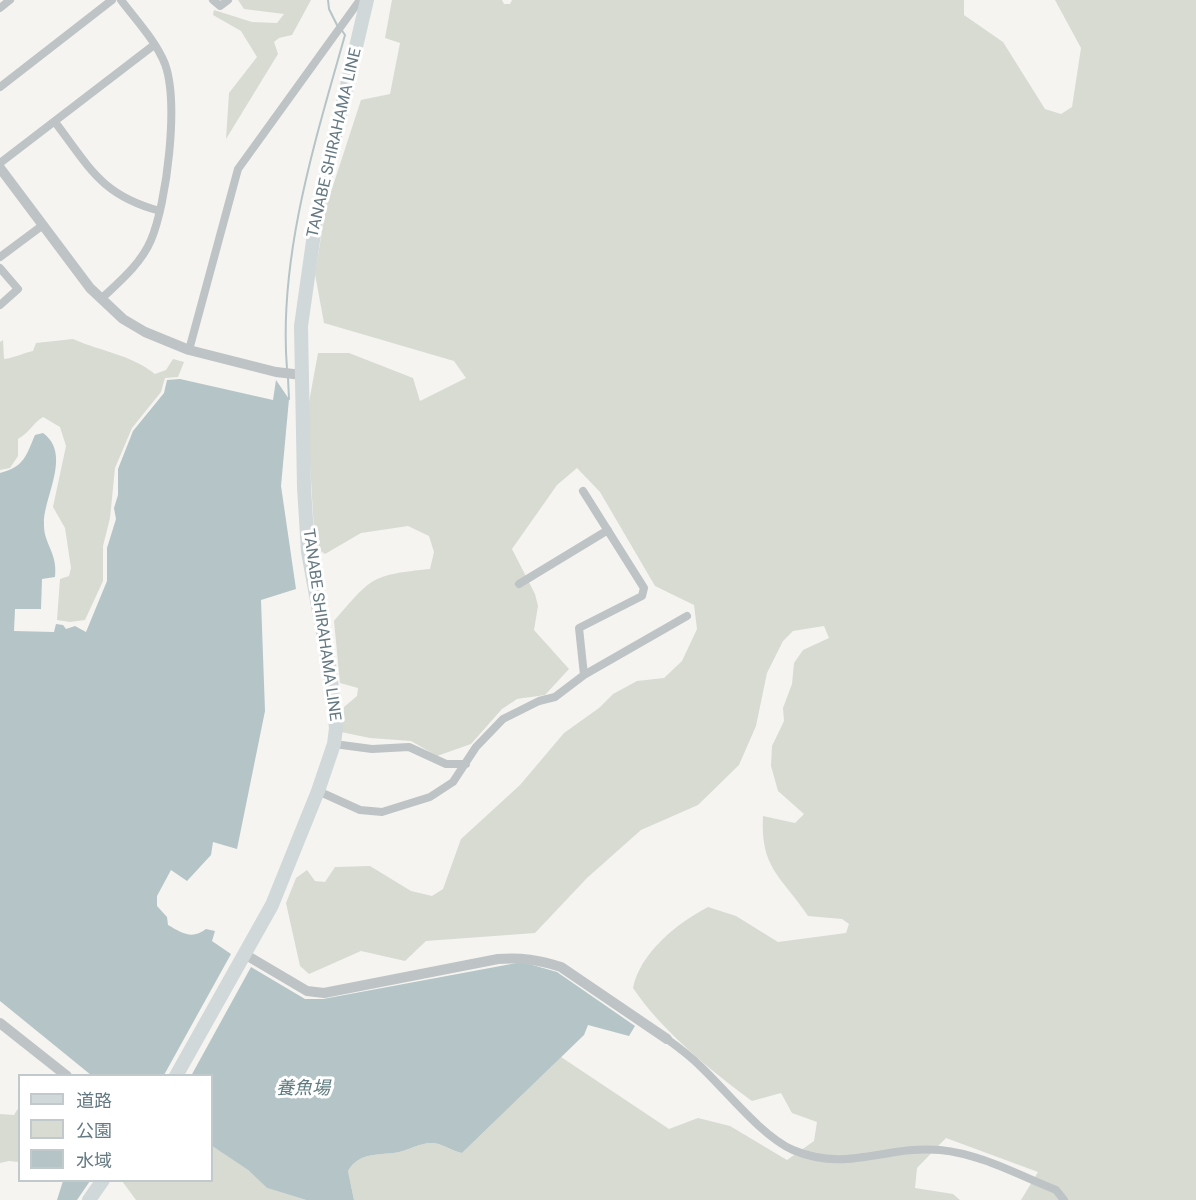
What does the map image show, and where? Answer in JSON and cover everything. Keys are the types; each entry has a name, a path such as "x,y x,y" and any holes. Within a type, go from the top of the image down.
{"main road":[{"name":"TANABE SHIRAHAMA LINE","path":"177,1074 272,905 318,791 334,744 336,728 330,671 308,552 297,375 301,326 314,233 367,0"},
{"path":"89,1200 102,1182"}],"street":[{"path":"0,8 10,0"},
{"path":"0,87 112,0"},
{"path":"101,299 134,268 151,242 160,212 172,111 169,79 164,63 154,45 121,0"},
{"path":"213,0 220,6 228,0"},
{"path":"189,350 238,169 348,21 360,0"},
{"path":"0,163 154,45"},
{"path":"55,122 98,178 113,193 134,204 160,212"},
{"path":"0,168 90,288 123,319 145,332 189,350 276,372 297,375"},
{"path":"0,256 43,225"},
{"path":"0,268 18,289 0,305"},
{"path":"583,491 644,588 642,596 579,628 584,675"},
{"path":"519,584 608,530"},
{"path":"318,791 360,810 382,812 430,797 453,782 476,747 503,719 539,701 555,697 584,675 687,616"},
{"path":"334,744 372,749 409,747 446,764 466,764"},
{"path":"246,955 307,991 324,993 498,959 520,957 541,960 561,967 667,1039 698,1064 749,1115 784,1145 794,1150 839,1161 908,1150 940,1150 975,1156 1056,1190 1064,1200"},
{"path":"0,1023 64,1074"}],"green space":[{"path":"238,0 311,0 292,35 279,38 274,42 278,54 226,139 229,93 257,57 241,31 213,15 214,10 252,22 277,23 284,14 244,9"},
{"path":"392,0 502,0 504,4 510,4 512,0 964,0 964,15 1003,42 1045,109 1061,114 1072,107 1081,48 1055,0 1196,0 1196,1200 1021,1200 1038,1172 946,1138 917,1168 915,1188 953,1194 960,1200 354,1200 348,1171 358,1160 431,1143 462,1153 561,1057 669,1129 698,1118 730,1126 787,1160 814,1141 817,1122 792,1113 781,1093 752,1101 720,1077 672,1034 644,1004 633,988 643,963 662,940 684,921 708,907 736,916 778,942 846,933 849,924 842,919 808,916 774,870 765,848 763,834 763,816 795,823 804,814 778,791 771,766 772,746 784,721 783,708 792,684 794,663 803,650 829,638 824,626 793,631 783,641 767,673 756,726 739,765 698,805 641,830 587,878 535,933 426,941 405,961 361,951 309,974 300,966 286,903 296,878 307,870 315,881 325,882 335,867 370,866 411,891 432,896 443,889 461,839 520,785 564,733 599,708 613,694 637,681 664,678 682,661 697,629 694,605 655,586 600,492 577,468 557,485 512,549 535,594 538,606 534,630 569,669 545,695 517,699 502,709 471,744 437,756 411,741 370,738 341,732 344,707 357,696 358,688 340,683 334,621 357,595 374,581 395,573 430,569 434,552 429,536 408,526 361,533 325,554 315,547 307,413 318,353 349,353 413,378 420,401 466,378 454,361 324,323 315,274 326,207 361,100 390,94 400,43 385,38"},
{"path":"73,339 136,362 155,374 166,370 173,359 184,362 178,377 165,378 161,392 132,428 115,468 110,518 103,546 103,581 85,620 70,622 57,620 60,579 69,576 71,568 65,528 53,507 66,446 60,427 43,417 18,439 18,456 10,468 0,470 0,342 3,340 4,359 33,351 36,343"},
{"path":"18,1109 18,1162 0,1163 0,1114 14,1115"},
{"path":"213,1147 248,1170 267,1188 306,1200 136,1200 123,1182 213,1182"}],"water":[{"path":"180,379 273,400 276,380 289,399 281,486 296,589 261,600 265,711 237,849 213,842 211,855 187,881 171,870 157,896 157,906 167,917 168,925 192,935 206,929 215,931 212,941 231,954 165,1074 90,1074 0,1001 0,473 8,471 23,460 35,435 43,433 51,442 56,464 45,512 44,530 53,554 55,577 42,579 41,609 15,609 14,631 54,632 56,624 63,625 66,629 75,626 86,632 107,581 107,548 116,519 114,508 118,495 118,469 133,431 164,393 167,380"},
{"name":"養魚場","path":"522,962 557,972 635,1026 629,1036 588,1025 584,1035 462,1153 431,1143 399,1152 364,1157 348,1171 354,1200 306,1200 267,1188 248,1170 213,1147 213,1074 192,1074 251,967 305,999 323,999"},
{"path":"62,1182 89,1182 77,1200 57,1200"}],"waterway":[{"path":"328,0 329,9 337,25"},
{"path":"287,369 286,327 293,242 311,158 345,35 341,29"},
{"path":"288,378 289,399"}]}
